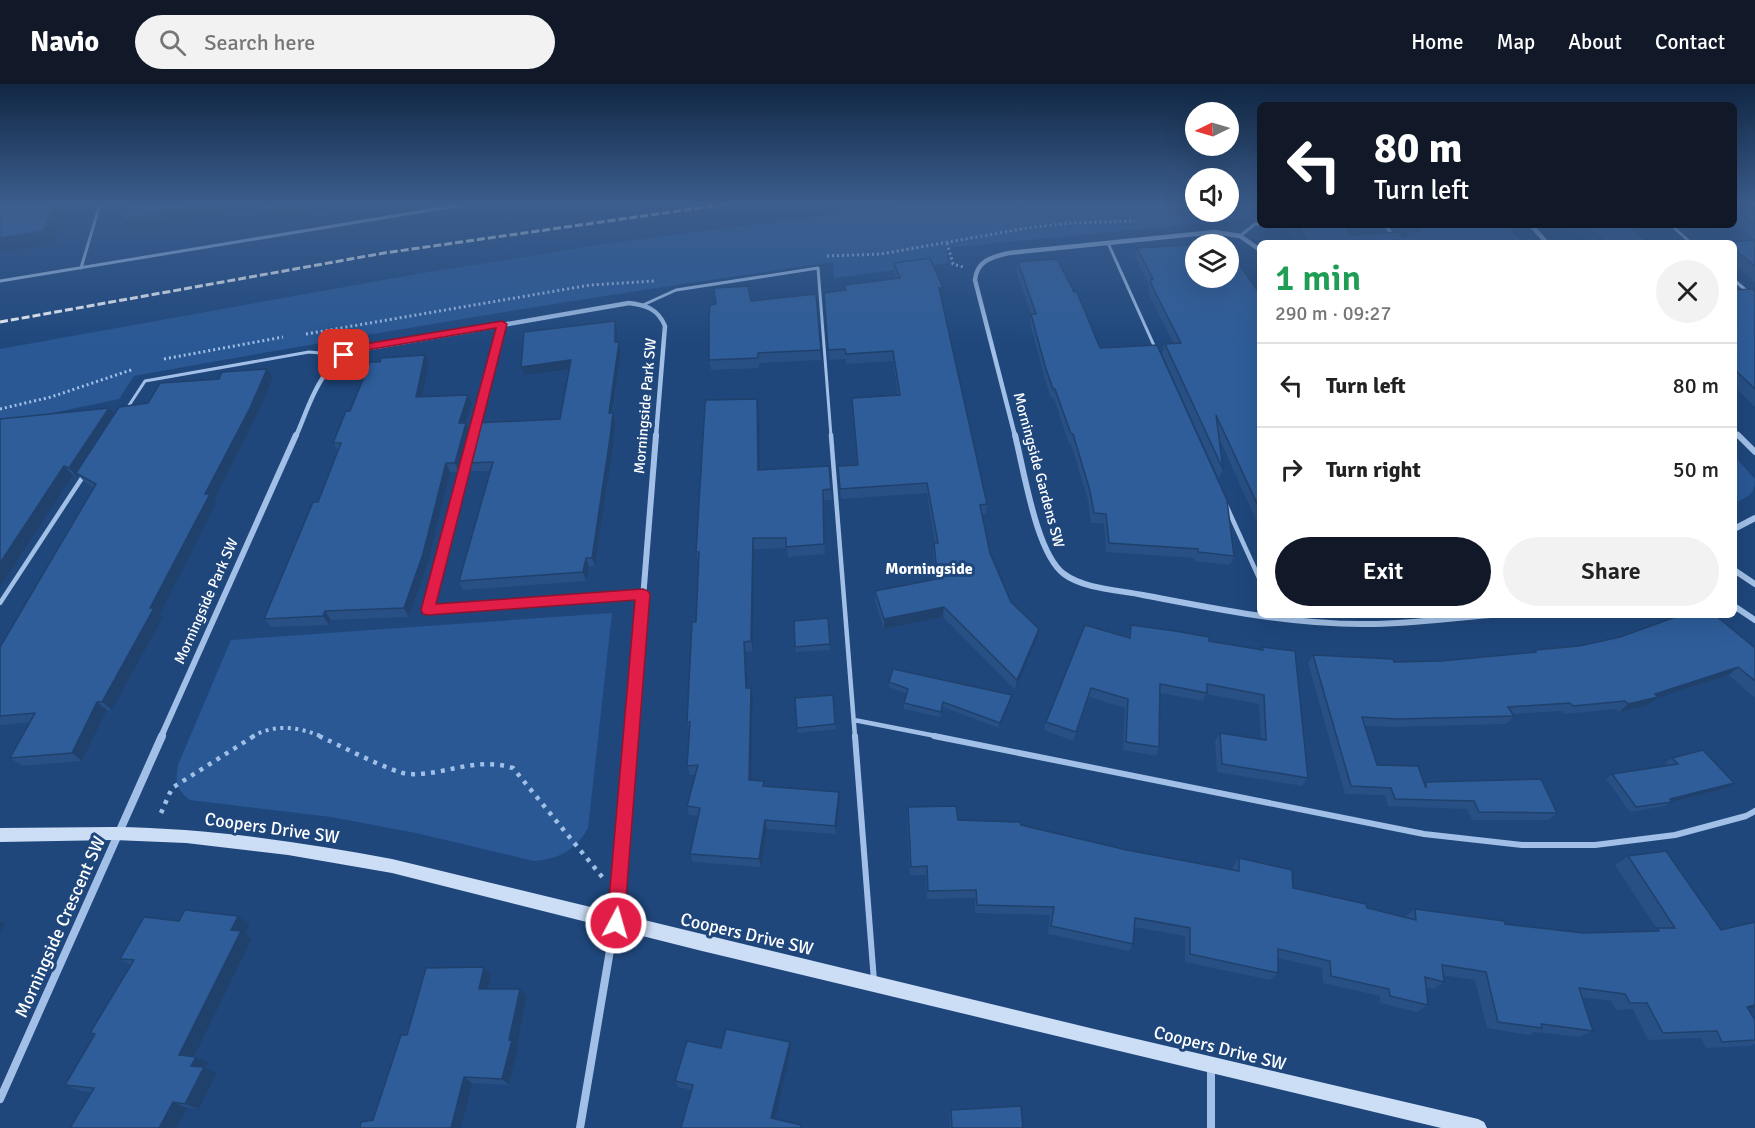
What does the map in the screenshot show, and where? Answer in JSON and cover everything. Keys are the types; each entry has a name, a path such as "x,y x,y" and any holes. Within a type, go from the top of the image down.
{"street":[{"path":"975,270 981,261 992,256 1021,253"},
{"name":"Morningside Gardens SW","path":"975,270 975,280 1032,504 1049,558 1065,575 1090,585 1257,614"},
{"name":"Morningside Park SW","path":"117,833 322,375 332,363 344,355 365,347 628,303 655,308 662,316 665,326 619,897 580,1128"},
{"path":"1737,434 1755,452"},
{"path":"1737,527 1755,518"},
{"path":"1737,572 1755,584"},
{"path":"1737,608 1755,620"},
{"name":"Morningside Gardens SW","path":"1299,618 1368,624 1460,618"},
{"name":"Morningside Crescent SW","path":"0,1100 117,833"},
{"name":"Coopers Drive SW","path":"0,835 153,834 291,848 365,862 497,892 1211,1067 1478,1128"},
{"path":"1211,1067 1211,1128"}],"lane":[{"path":"81,268 86,253"},
{"path":"0,281 170,253"},
{"path":"1112,253 1157,352"},
{"path":"643,305 676,290 818,268 874,984"},
{"path":"1737,283 1755,298"},
{"path":"472,438 502,324"},
{"path":"120,419 145,381 309,352 344,355"},
{"path":"469,450 428,610 643,594"},
{"path":"0,603 88,468"},
{"path":"1226,504 1257,573"},
{"path":"854,720 1424,834 1522,845 1595,845 1675,835 1746,816 1755,811"}],"path":[{"path":"950,253 953,264 975,270"},
{"path":"153,834 172,788 262,731 295,728 406,774 426,774 498,762 513,768 619,897"}],"shaded area":[{"path":"551,253 947,253 948,263 834,278 833,262 308,345 134,376 119,399 0,424 0,349 417,274"},
{"path":"1737,459 1755,479 1754,489 1737,502"},
{"path":"612,613 588,828 572,848 559,855 534,861 416,833 331,817 190,800 178,785 178,765 231,640"}],"building":[{"path":"1139,253 1185,253 1185,288 1239,288 1239,264 1257,290 1257,504 1216,415 1223,469 1165,344 1181,343 1150,280 1153,279"},
{"path":"1739,253 1755,253 1755,266"},
{"path":"930,258 943,288 939,288 987,504 980,505 990,553 1011,602 1039,629 1017,680 944,607 884,619 875,591 942,578 936,563 934,543 938,543 927,483 840,489 838,466 858,465 852,398 900,395 893,351 846,354 845,349 828,350 824,293 846,290 844,285 900,278 894,263"},
{"path":"1057,259 1074,292 1077,292 1100,348 1157,345 1227,500 1234,556 1198,552 1198,549 1109,543 1106,514 1094,513 1073,434 1071,434 1045,366 1031,314 1036,314 1018,262"},
{"path":"748,286 751,301 816,294 821,350 758,353 758,358 709,360 710,305 716,304 714,288"},
{"path":"1752,289 1755,291 1755,389 1737,372 1737,290"},
{"path":"615,321 615,342 619,342 609,413 613,413 592,558 586,558 583,572 459,581 493,462 464,463 474,423 560,419 571,360 521,367 524,332"},
{"path":"425,355 416,397 468,395 459,423 466,423 455,463 446,463 423,554 404,608 325,611 323,616 264,619 313,502 318,502 341,443 333,443 346,411 350,411 370,362 380,362 381,358"},
{"path":"267,369 250,408 205,494 210,494 150,608 154,608 102,702 97,702 72,753 10,758 35,713 0,716 0,647 96,484 76,473 119,407 148,403 160,383 219,379 222,372"},
{"path":"757,399 758,470 829,466 831,489 823,490 824,544 786,547 786,538 753,538 751,641 744,642 746,688 751,688 749,780 764,781 763,786 839,792 835,826 765,820 759,859 690,854 700,808 687,806 698,765 687,766 690,722 687,722 692,622 696,622 699,552 696,552 705,405 706,400"},
{"path":"109,408 69,468 64,466 0,563 0,419"},
{"path":"828,618 830,644 795,647 794,621"},
{"path":"1673,618 1719,618 1755,648 1755,681 1738,667 1655,694 1658,697 1628,704 1625,701 1573,706 1570,703 1508,707 1514,716 1398,719 1362,717 1377,765 1418,766 1426,788 1426,782 1541,779 1557,813 1479,812 1474,801 1395,799 1391,788 1351,786 1313,655 1393,659 1394,662 1441,661 1536,652 1535,650 1579,646 1620,637"},
{"path":"1085,625 1130,638 1131,625 1209,637 1209,641 1263,650 1262,647 1295,651 1308,778 1222,764 1220,733 1266,740 1264,695 1207,684 1207,693 1160,684 1159,747 1126,742 1128,699 1091,688 1076,732 1046,722"},
{"path":"893,669 1012,695 1000,723 943,702 941,712 904,703 908,689 889,682"},
{"path":"833,695 835,724 797,728 795,698"},
{"path":"1703,750 1734,783 1670,799 1672,802 1636,807 1612,774 1678,764 1672,758"},
{"path":"956,806 958,820 1020,822 1021,825 1127,850 1239,871 1239,858 1292,870 1293,888 1366,904 1367,908 1416,920 1415,909 1504,921 1505,924 1584,933 1659,931 1657,928 1675,928 1628,856 1666,851 1721,930 1755,922 1755,1005 1747,1007 1755,1020 1755,1040 1722,1042 1717,1031 1663,1033 1647,1003 1630,1003 1625,994 1579,988 1593,1031 1541,1024 1542,1028 1498,1022 1486,972 1442,965 1444,982 1425,977 1428,1005 1390,996 1389,989 1331,976 1330,961 1278,949 1278,973 1190,954 1190,928 1135,918 1133,944 1051,926 1054,907 977,905 976,890 928,891 927,866 911,867 908,807"},
{"path":"185,910 238,916 231,930 241,931 179,1055 196,1057 191,1066 204,1067 185,1104 173,1102 159,1128 70,1128 94,1088 65,1085 95,1034 90,1033 134,960 120,959 144,917 179,921"},
{"path":"484,967 479,989 520,989 509,1040 512,1040 502,1079 464,1077 451,1128 360,1128 361,1122 373,1120 401,1035 407,1035 426,968"},
{"path":"726,1029 790,1042 771,1118 801,1125 801,1128 681,1128 693,1085 675,1081 687,1041 721,1048"},
{"path":"1021,1106 1023,1128 952,1128 951,1110"}],"railway":[{"path":"0,322 386,253"}],"district":[{"name":"Morningside","path":"929,569"}],"route":[{"path":"344,355 365,347 502,324 428,610 643,594 616,923"}]}
